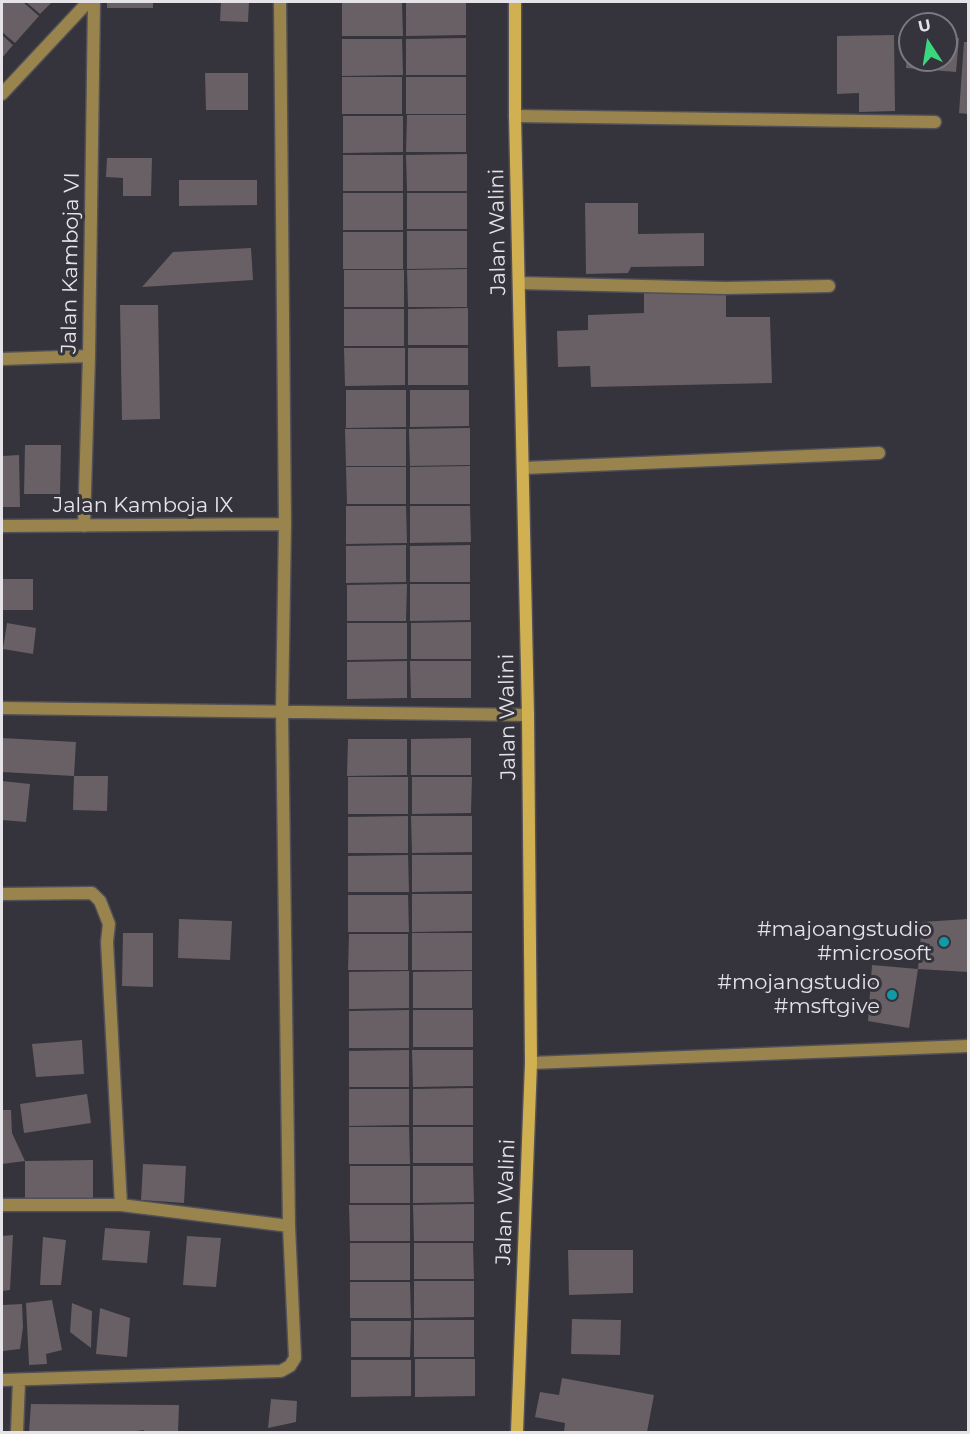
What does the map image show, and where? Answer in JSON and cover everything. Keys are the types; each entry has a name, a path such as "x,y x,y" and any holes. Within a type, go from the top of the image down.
{"street":[{"path":"2,94 88,2"},
{"name":"Jalan Kamboja VI","path":"84,526 94,2"},
{"path":"2,1380 281,1371 290,1366 295,1358 289,1226 282,711 285,524 280,2"},
{"name":"Jalan Walini","path":"515,2 515,116 528,715 531,1064 517,1432"},
{"path":"515,116 934,122"},
{"path":"519,283 725,288 829,286"},
{"path":"2,359 89,356"},
{"path":"522,468 879,453"},
{"name":"Jalan Kamboja IX","path":"2,526 285,524"},
{"path":"2,708 528,715"},
{"path":"2,894 92,893 100,901 109,924 107,942 121,1205"},
{"path":"531,1064 969,1046"},
{"path":"2,1205 121,1205 289,1226"},
{"path":"17,1432 19,1381"}],"building":[{"path":"2,2 23,2 39,16 15,43 2,32"},
{"path":"26,2 52,2 40,14"},
{"path":"107,2 153,2 153,8 107,8"},
{"path":"221,2 249,2 248,22 220,21"},
{"path":"342,2 402,2 403,36 342,36"},
{"path":"406,2 466,2 466,35 406,36"},
{"path":"2,35 13,45 2,58"},
{"path":"894,35 895,111 859,112 859,93 837,94 837,36"},
{"path":"466,38 466,75 406,75 406,39"},
{"path":"342,39 402,39 403,75 342,76"},
{"path":"964,42 968,42 968,114 959,113"},
{"path":"205,73 248,73 248,110 206,110"},
{"path":"342,77 402,77 402,114 342,114"},
{"path":"406,77 466,77 466,114 406,114"},
{"path":"407,115 466,115 466,152 406,152"},
{"path":"343,116 403,116 403,152 343,153"},
{"path":"467,154 467,191 407,191 406,155"},
{"path":"343,155 403,155 403,191 343,191"},
{"path":"107,158 152,158 151,196 123,196 123,178 106,177"},
{"path":"179,180 257,180 257,205 179,206"},
{"path":"343,193 403,193 403,230 343,230"},
{"path":"407,193 467,193 467,229 407,229"},
{"path":"585,203 638,203 638,234 704,233 704,266 631,267 628,273 586,274"},
{"path":"407,231 467,231 467,268 407,269"},
{"path":"343,232 403,232 403,269 343,269"},
{"path":"251,248 253,280 142,287 173,252"},
{"path":"467,269 467,307 408,307 407,270"},
{"path":"344,270 404,270 404,307 344,307"},
{"path":"726,291 726,317 770,317 772,383 591,387 590,366 558,367 557,331 588,330 588,315 644,313 644,293"},
{"path":"120,305 158,305 160,419 122,420"},
{"path":"468,308 468,345 408,345 408,309"},
{"path":"344,309 404,309 404,346 344,346"},
{"path":"344,348 405,348 405,385 345,386"},
{"path":"408,348 468,348 468,385 408,385"},
{"path":"346,390 406,390 406,427 346,428"},
{"path":"410,390 469,390 469,426 410,427"},
{"path":"470,428 470,465 410,466 409,429"},
{"path":"345,429 406,429 406,466 346,466"},
{"path":"25,445 61,445 60,494 24,494"},
{"path":"19,455 20,507 2,507 2,456"},
{"path":"470,466 470,504 410,504 410,467"},
{"path":"346,467 406,467 406,504 347,504"},
{"path":"346,506 406,506 407,543 346,544"},
{"path":"410,506 470,506 471,542 410,543"},
{"path":"406,545 406,582 346,583 346,546"},
{"path":"470,545 470,582 410,582 410,546"},
{"path":"2,579 33,579 33,610 2,610"},
{"path":"407,584 406,621 347,621 347,585"},
{"path":"410,584 470,584 470,620 410,621"},
{"path":"471,622 471,659 411,659 411,623"},
{"path":"7,623 36,628 33,654 3,649"},
{"path":"347,623 407,623 407,659 347,660"},
{"path":"407,661 407,698 347,699 347,662"},
{"path":"410,661 471,661 471,698 411,698"},
{"path":"2,738 76,742 74,776 2,772"},
{"path":"471,738 471,775 411,775 411,739"},
{"path":"348,739 407,739 407,775 347,776"},
{"path":"74,776 108,776 107,811 73,810"},
{"path":"348,777 408,777 408,814 348,814"},
{"path":"412,777 472,777 471,813 412,814"},
{"path":"2,781 30,784 26,822 2,820"},
{"path":"408,816 408,853 348,853 348,817"},
{"path":"411,816 472,816 472,852 412,853"},
{"path":"408,855 409,892 348,892 348,856"},
{"path":"412,855 472,855 472,891 412,892"},
{"path":"412,894 472,894 472,931 412,932"},
{"path":"348,895 408,895 409,932 348,932"},
{"path":"179,919 232,921 230,960 178,958"},
{"name":"#majoangstudio #microsoft","path":"968,919 968,972 918,969 922,922"},
{"path":"123,933 153,933 153,987 122,986"},
{"path":"412,933 472,933 472,970 412,970"},
{"path":"349,934 408,934 408,970 348,970"},
{"name":"#mojangstudio #msftgive","path":"872,965 918,969 909,1028 868,1021"},
{"path":"409,971 409,1008 349,1009 349,972"},
{"path":"472,971 472,1008 413,1008 413,972"},
{"path":"409,1010 409,1048 349,1048 349,1011"},
{"path":"413,1010 473,1010 473,1047 413,1047"},
{"path":"82,1040 84,1074 36,1077 32,1044"},
{"path":"409,1050 409,1087 349,1087 349,1051"},
{"path":"412,1050 473,1050 473,1086 413,1087"},
{"path":"473,1088 473,1125 413,1125 413,1089"},
{"path":"349,1089 409,1089 409,1125 349,1126"},
{"path":"87,1094 91,1123 24,1133 20,1104"},
{"path":"2,1110 11,1110 12,1133 25,1161 2,1164"},
{"path":"349,1127 409,1127 410,1164 349,1164"},
{"path":"413,1127 473,1127 473,1163 413,1163"},
{"path":"93,1160 93,1199 25,1200 25,1161"},
{"path":"143,1164 186,1166 184,1203 141,1200"},
{"path":"350,1166 410,1166 410,1203 350,1203"},
{"path":"413,1166 473,1166 474,1202 413,1203"},
{"path":"474,1204 474,1241 414,1241 413,1205"},
{"path":"349,1205 410,1205 410,1241 350,1241"},
{"path":"105,1228 150,1231 147,1263 102,1260"},
{"path":"13,1235 10,1290 2,1291 2,1236"},
{"path":"187,1236 221,1238 216,1287 183,1285"},
{"path":"43,1237 66,1240 61,1285 40,1285"},
{"path":"350,1243 410,1243 410,1280 350,1280"},
{"path":"414,1243 473,1243 474,1279 414,1279"},
{"path":"568,1250 633,1250 633,1293 569,1295"},
{"path":"414,1281 474,1281 474,1317 414,1318"},
{"path":"350,1282 410,1282 411,1318 350,1318"},
{"path":"52,1300 62,1350 46,1354 47,1364 29,1365 26,1303"},
{"path":"72,1303 92,1311 91,1348 70,1332"},
{"path":"22,1304 23,1327 20,1349 3,1351 3,1305"},
{"path":"100,1308 130,1318 127,1357 96,1354"},
{"path":"572,1319 621,1320 620,1355 571,1354"},
{"path":"414,1320 474,1320 474,1357 414,1357"},
{"path":"351,1321 411,1321 410,1357 351,1357"},
{"path":"415,1359 475,1359 475,1396 415,1397"},
{"path":"351,1360 411,1360 411,1396 351,1397"},
{"path":"562,1378 654,1395 647,1432 564,1432 565,1423 535,1417 540,1392 559,1395"},
{"path":"271,1399 297,1401 296,1422 268,1428"},
{"path":"31,1404 179,1405 178,1432 144,1432 144,1430 29,1432"}],"place":[{"name":"#majoangstudio #microsoft","path":"944,942"},
{"name":"#mojangstudio #msftgive","path":"892,995"}]}
